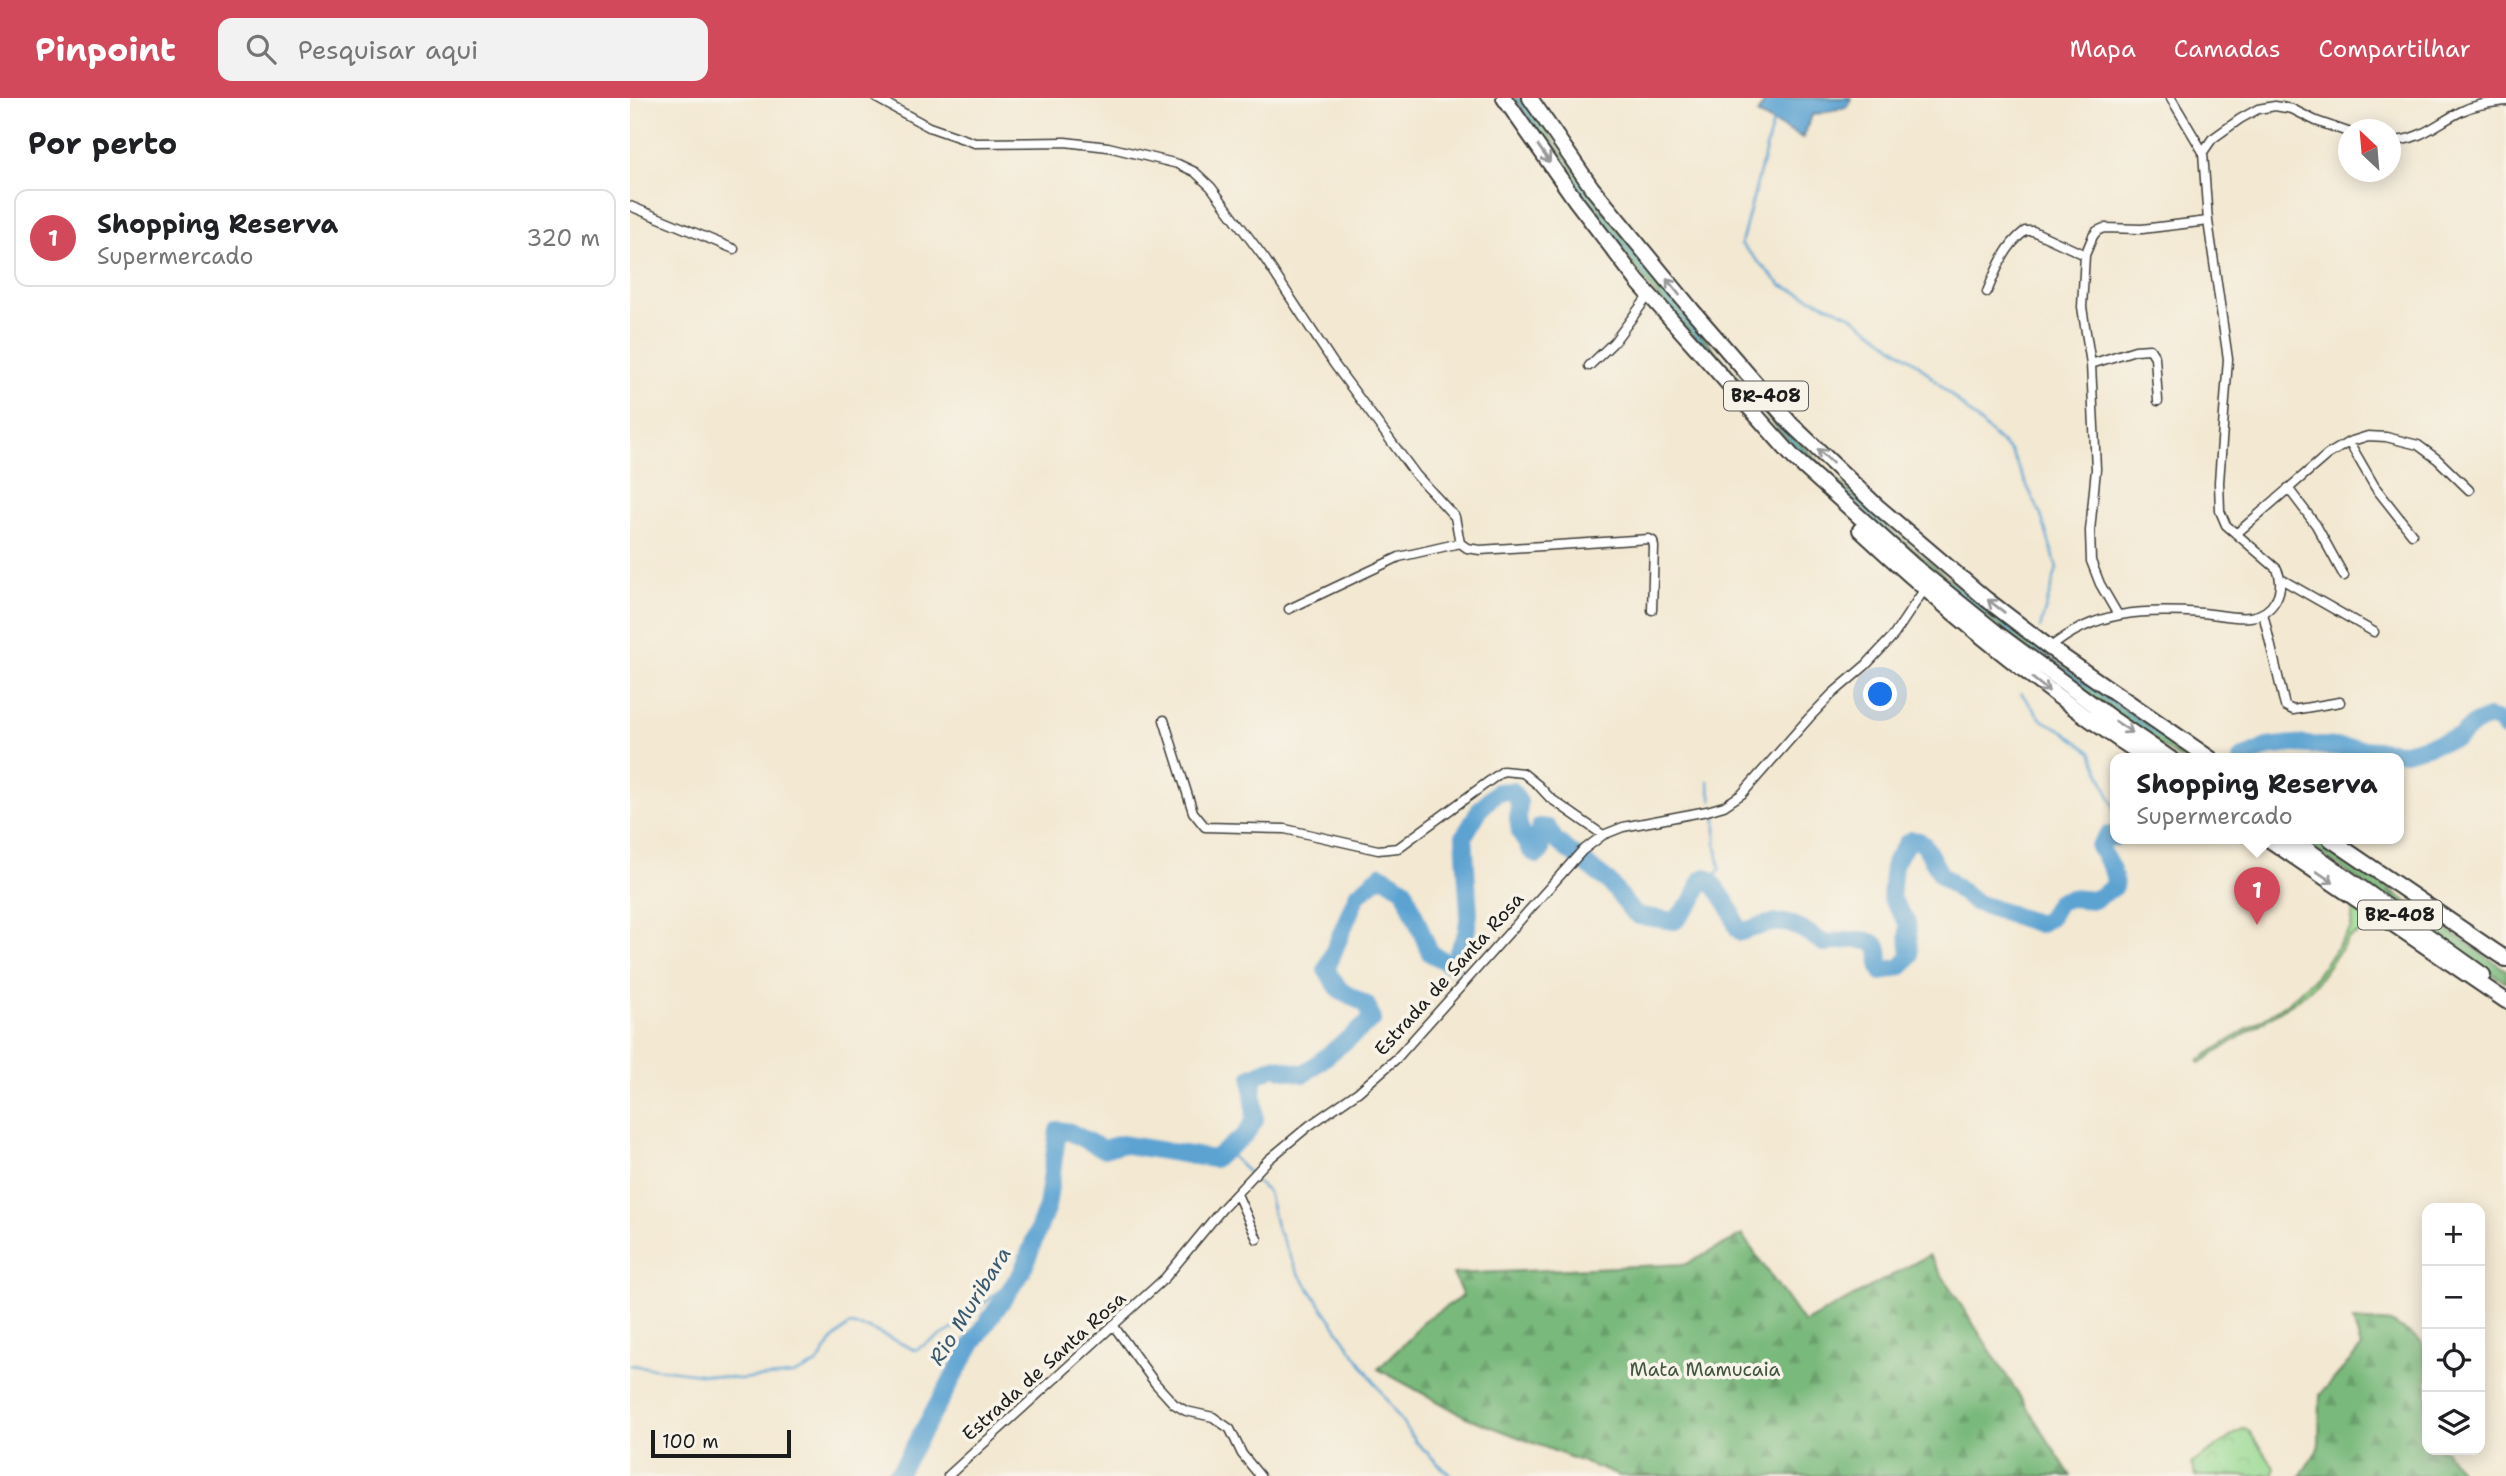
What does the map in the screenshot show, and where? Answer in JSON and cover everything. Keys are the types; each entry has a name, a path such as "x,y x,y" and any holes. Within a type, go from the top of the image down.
{"highway":[{"name":"BR-408","path":"1504,98 1576,201 1649,295 1794,458 1914,566 2008,641 2162,753"},
{"name":"BR-408","path":"1530,98 1600,198 1791,424 1877,506 1986,599 2050,648 2202,753"},
{"path":"1711,367 1729,397 1759,433 1924,590 2051,692 2139,753"},
{"path":"2276,844 2506,1001"},
{"name":"BR-408","path":"2300,844 2506,992"},
{"name":"BR-408","path":"2336,844 2506,959"}],"street":[{"path":"876,98 929,127 975,143 1066,142 1108,146 1178,164 1195,172 1211,187 1265,259 1334,364 1416,475 1455,517 1460,543 1467,548 1480,550 1649,539 1653,541 1654,547 1652,610"},
{"path":"2050,648 2081,626 2118,615 2188,612 2250,617 2263,613 2273,605 2281,589 2277,569 2226,525 2221,511 2219,482 2228,359 2208,221 2203,152 2171,98"},
{"path":"2401,141 2423,135 2464,110 2506,100"},
{"path":"2203,152 2212,139 2240,119 2258,109 2275,106 2292,109 2338,129"},
{"path":"630,206 734,249"},
{"path":"2118,615 2100,584 2091,561 2090,531 2096,469 2091,364 2082,307 2085,254 2096,231 2104,228 2142,229 2208,221"},
{"path":"1987,292 1997,265 2025,231 2032,231 2085,254"},
{"path":"1589,366 1614,342 1649,295"},
{"path":"2091,364 2135,350 2150,349 2155,357 2158,401"},
{"path":"2236,534 2327,455 2349,442 2368,436 2386,437 2418,445 2469,490"},
{"path":"2349,442 2375,487 2412,534"},
{"path":"2288,488 2316,525 2344,576"},
{"path":"1289,609 1399,557 1460,543"},
{"path":"2281,579 2374,632"},
{"name":"Estrada de Santa Rosa","path":"948,1476 1165,1278 1256,1172 1299,1134 1357,1092 1396,1059 1582,851 1603,835 1623,827 1707,811 1734,800 1759,777 1808,718 1866,665 1894,635 1924,590"},
{"path":"2263,613 2284,706 2293,710 2340,702"},
{"path":"1164,720 1193,812 1205,827 1285,829 1378,850 1389,850 1398,848 1503,771 1523,774 1538,785 1550,799 1603,835"},
{"path":"1237,1194 1257,1239"},
{"path":"1113,1325 1155,1383 1174,1404 1186,1411 1213,1417 1230,1429 1242,1454 1260,1476"}],"green space":[{"path":"1514,98 1525,98 1612,222 1659,282 1757,398 1810,453 1922,556 2002,621 2189,753 2171,753 2085,693 1957,596 1796,449 1658,298 1571,182"},
{"path":"2307,844 2322,844 2506,970 2506,983"},
{"path":"2349,895 2388,925 2371,926 2349,938 2315,984 2300,998 2200,1063 2199,1060 2289,1002 2315,977 2351,928 2353,909"},
{"name":"Mata Mamucaia","path":"1742,1235 1804,1323 1929,1255 2071,1476 1619,1476 1466,1417 1378,1369 1410,1338 1423,1321 1463,1296 1453,1274 1686,1264"},
{"path":"2353,1320 2393,1323 2422,1342 2422,1455 2449,1455 2464,1476 2300,1476 2319,1448 2320,1395 2361,1348"},
{"path":"2244,1428 2274,1467 2273,1476 2196,1476 2191,1464"}],"water":[{"path":"1767,98 1851,98 1848,107 1812,115 1803,138 1757,114"}],"waterway":[{"path":"1517,98 1604,220 1650,279 1747,392 1798,446 1907,549 1976,605 2183,753"},
{"path":"1773,122 1741,244 1781,285 1850,315 1919,365 2011,452 2041,515 2057,568 2040,628"},
{"path":"2021,693 2042,720 2062,730 2091,752 2110,797"},
{"name":"Rio Muribara","path":"2254,753 2267,747 2294,744 2405,752 2459,737 2474,724 2489,718 2498,721 2506,729"},
{"path":"1708,781 1712,801"},
{"name":"Rio Muribara","path":"894,1476 900,1471 971,1346 1022,1272 1047,1207 1058,1130 1070,1132 1103,1149 1121,1144 1214,1159 1245,1135 1255,1120 1252,1077 1274,1067 1304,1074 1372,1020 1367,1005 1340,990 1326,970 1357,895 1381,875 1404,889 1430,953 1452,965 1466,934 1469,914 1464,836 1480,809 1497,792 1512,791 1519,802 1520,832 1530,850 1537,855 1541,851 1537,837 1540,827 1548,828 1555,840 1609,882 1639,916 1675,921 1694,899 1702,879 1706,877 1727,903 1741,932 1767,924 1784,923 1801,929 1825,944 1863,940 1876,945 1879,950 1882,972 1902,966 1910,956 1907,922 1891,898 1894,863 1912,840 1925,846 1941,875 1974,902 2039,924 2049,918 2058,902 2070,898 2094,900 2114,887 2112,871 2099,847 2110,836"},
{"path":"1711,880 1720,869 1716,845 1716,817"},
{"path":"1225,1150 1250,1174"},
{"path":"1254,1179 1268,1192 1276,1226 1297,1271 1416,1442 1451,1476"},
{"path":"630,1365 738,1379 793,1375 817,1364 833,1339 849,1325 868,1328 915,1350 953,1329 1022,1272"}],"place":[{"name":"Shopping Reserva","path":"2257,925"}]}
